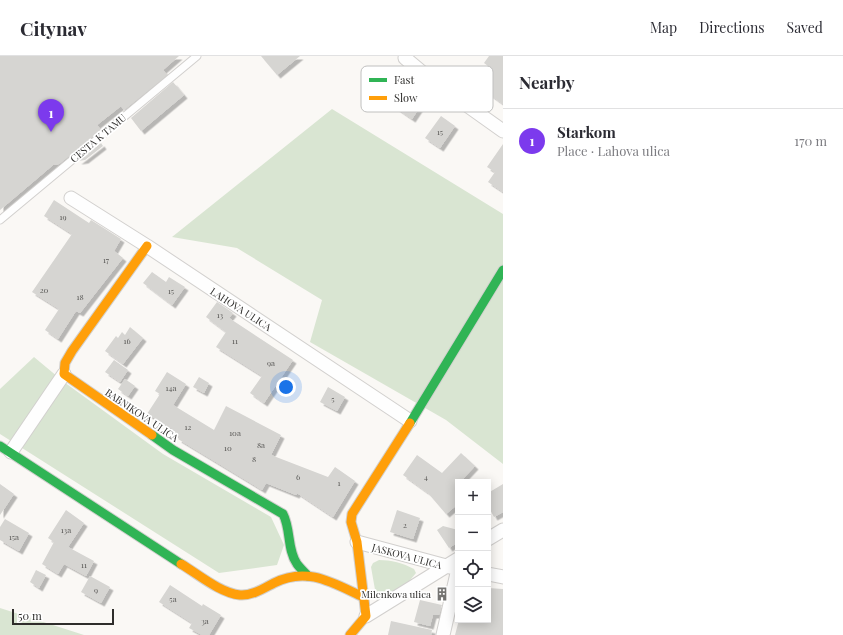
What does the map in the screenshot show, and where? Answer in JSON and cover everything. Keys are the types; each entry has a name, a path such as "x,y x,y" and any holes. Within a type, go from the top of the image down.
{"street":[{"path":"405,58 415,66"},
{"path":"476,112 503,131"},
{"name":"LAHOVA ULICA","path":"71,198 147,246 410,421"},
{"path":"147,246 72,351 65,363 64,374 5,449 110,519 199,574 235,594 248,595 281,578 298,574 323,579 363,597"},
{"path":"366,616 357,542 351,522 352,514 503,270"},
{"name":"BABNIKOVA ULICA","path":"64,374 173,450 257,500 277,509 283,514 287,522 291,548 296,563 308,576"},
{"path":"491,537 503,530"},
{"name":"JASKOVA ULICA","path":"357,542 454,568"},
{"path":"350,635 366,616 454,568"},
{"path":"442,635 454,568"},
{"path":"491,575 503,577"}],"lane":[{"name":"CESTA K TAMU","path":"0,220 197,56"}],"green space":[{"path":"332,109 503,214 503,464 446,420 310,342 322,300 237,248 172,237"},
{"path":"34,357 64,382 163,454 271,517 284,545 277,565 219,573 0,434 0,389"},
{"path":"379,560 392,561 401,564 414,569 416,573 406,585 381,603 377,601 371,567 373,563"},
{"path":"0,608 84,635 0,635"}],"building":[{"path":"0,56 179,56 163,70 167,75 124,110 121,106 97,125 101,130 59,164 53,165 0,210"},
{"path":"261,56 300,56 277,75"},
{"path":"489,56 503,56 503,104 493,97 493,66 488,66 484,63"},
{"path":"173,82 184,95 141,131 131,118"},
{"path":"402,112 417,112 412,119"},
{"path":"441,116 455,126 440,148 425,138"},
{"path":"101,143 103,146 85,160 78,161"},
{"path":"503,144 503,192 488,182 495,172 487,167"},
{"path":"54,200 89,223 91,220 121,239 114,251 123,258 80,313 76,311 58,339 45,330 59,309 32,292 72,234 44,216"},
{"path":"152,272 166,282 169,277 185,287 172,305 143,283"},
{"path":"217,302 233,313 229,318 293,360 264,403 250,393 262,376 216,347 226,332 206,317"},
{"path":"130,327 143,338 123,364 105,351 116,336 118,338 122,332 125,335"},
{"path":"114,360 128,370 120,382 105,372"},
{"path":"167,372 186,384 173,405 214,430 226,406 281,435 271,455 328,477 335,467 355,481 333,517 297,493 296,495 266,483 262,490 178,439 180,437 171,432 173,429 147,414 160,394 155,391"},
{"path":"199,377 209,383 204,393 193,387"},
{"path":"125,379 135,386 128,396 118,389"},
{"path":"328,387 345,397 337,411 320,402"},
{"path":"461,453 475,466 463,479 455,479 455,506 446,514 428,493 403,475 417,455 442,473"},
{"path":"0,484 14,494 0,515"},
{"path":"503,484 503,512 494,517 491,512 491,491"},
{"path":"66,510 84,523 68,547 94,561 86,576 64,564 58,574 42,564 54,542 48,538"},
{"path":"397,510 420,518 413,539 390,532"},
{"path":"5,519 29,533 19,551 0,540 0,527"},
{"path":"443,526 455,529 455,544 449,548 437,530"},
{"path":"36,570 46,575 39,588 30,582"},
{"path":"90,576 110,587 101,603 81,592"},
{"path":"170,585 202,606 203,604 221,615 209,635 202,635 189,628 192,623 159,602"},
{"path":"491,588 503,589 503,635 455,635 458,623 491,623"},
{"path":"420,600 442,605 439,615 433,615 430,626 414,622"},
{"path":"391,621 432,630 431,635 388,635"}],"traffic: fast":[{"path":"410,423 503,270"},
{"path":"152,435 173,450 283,514 294,558 298,566 308,576"},
{"path":"0,446 181,564"}],"traffic: slow":[{"path":"147,246 72,351 65,363 64,374 152,435"},
{"path":"350,635 366,616 357,542 351,522 352,514 410,423"},
{"path":"181,564 217,587 232,594 244,595 253,593 286,578 309,576 320,578 363,597"}],"place":[{"name":"Starkom","path":"51,132"},
{"name":"Milenkova ulica","path":"442,594"}]}
